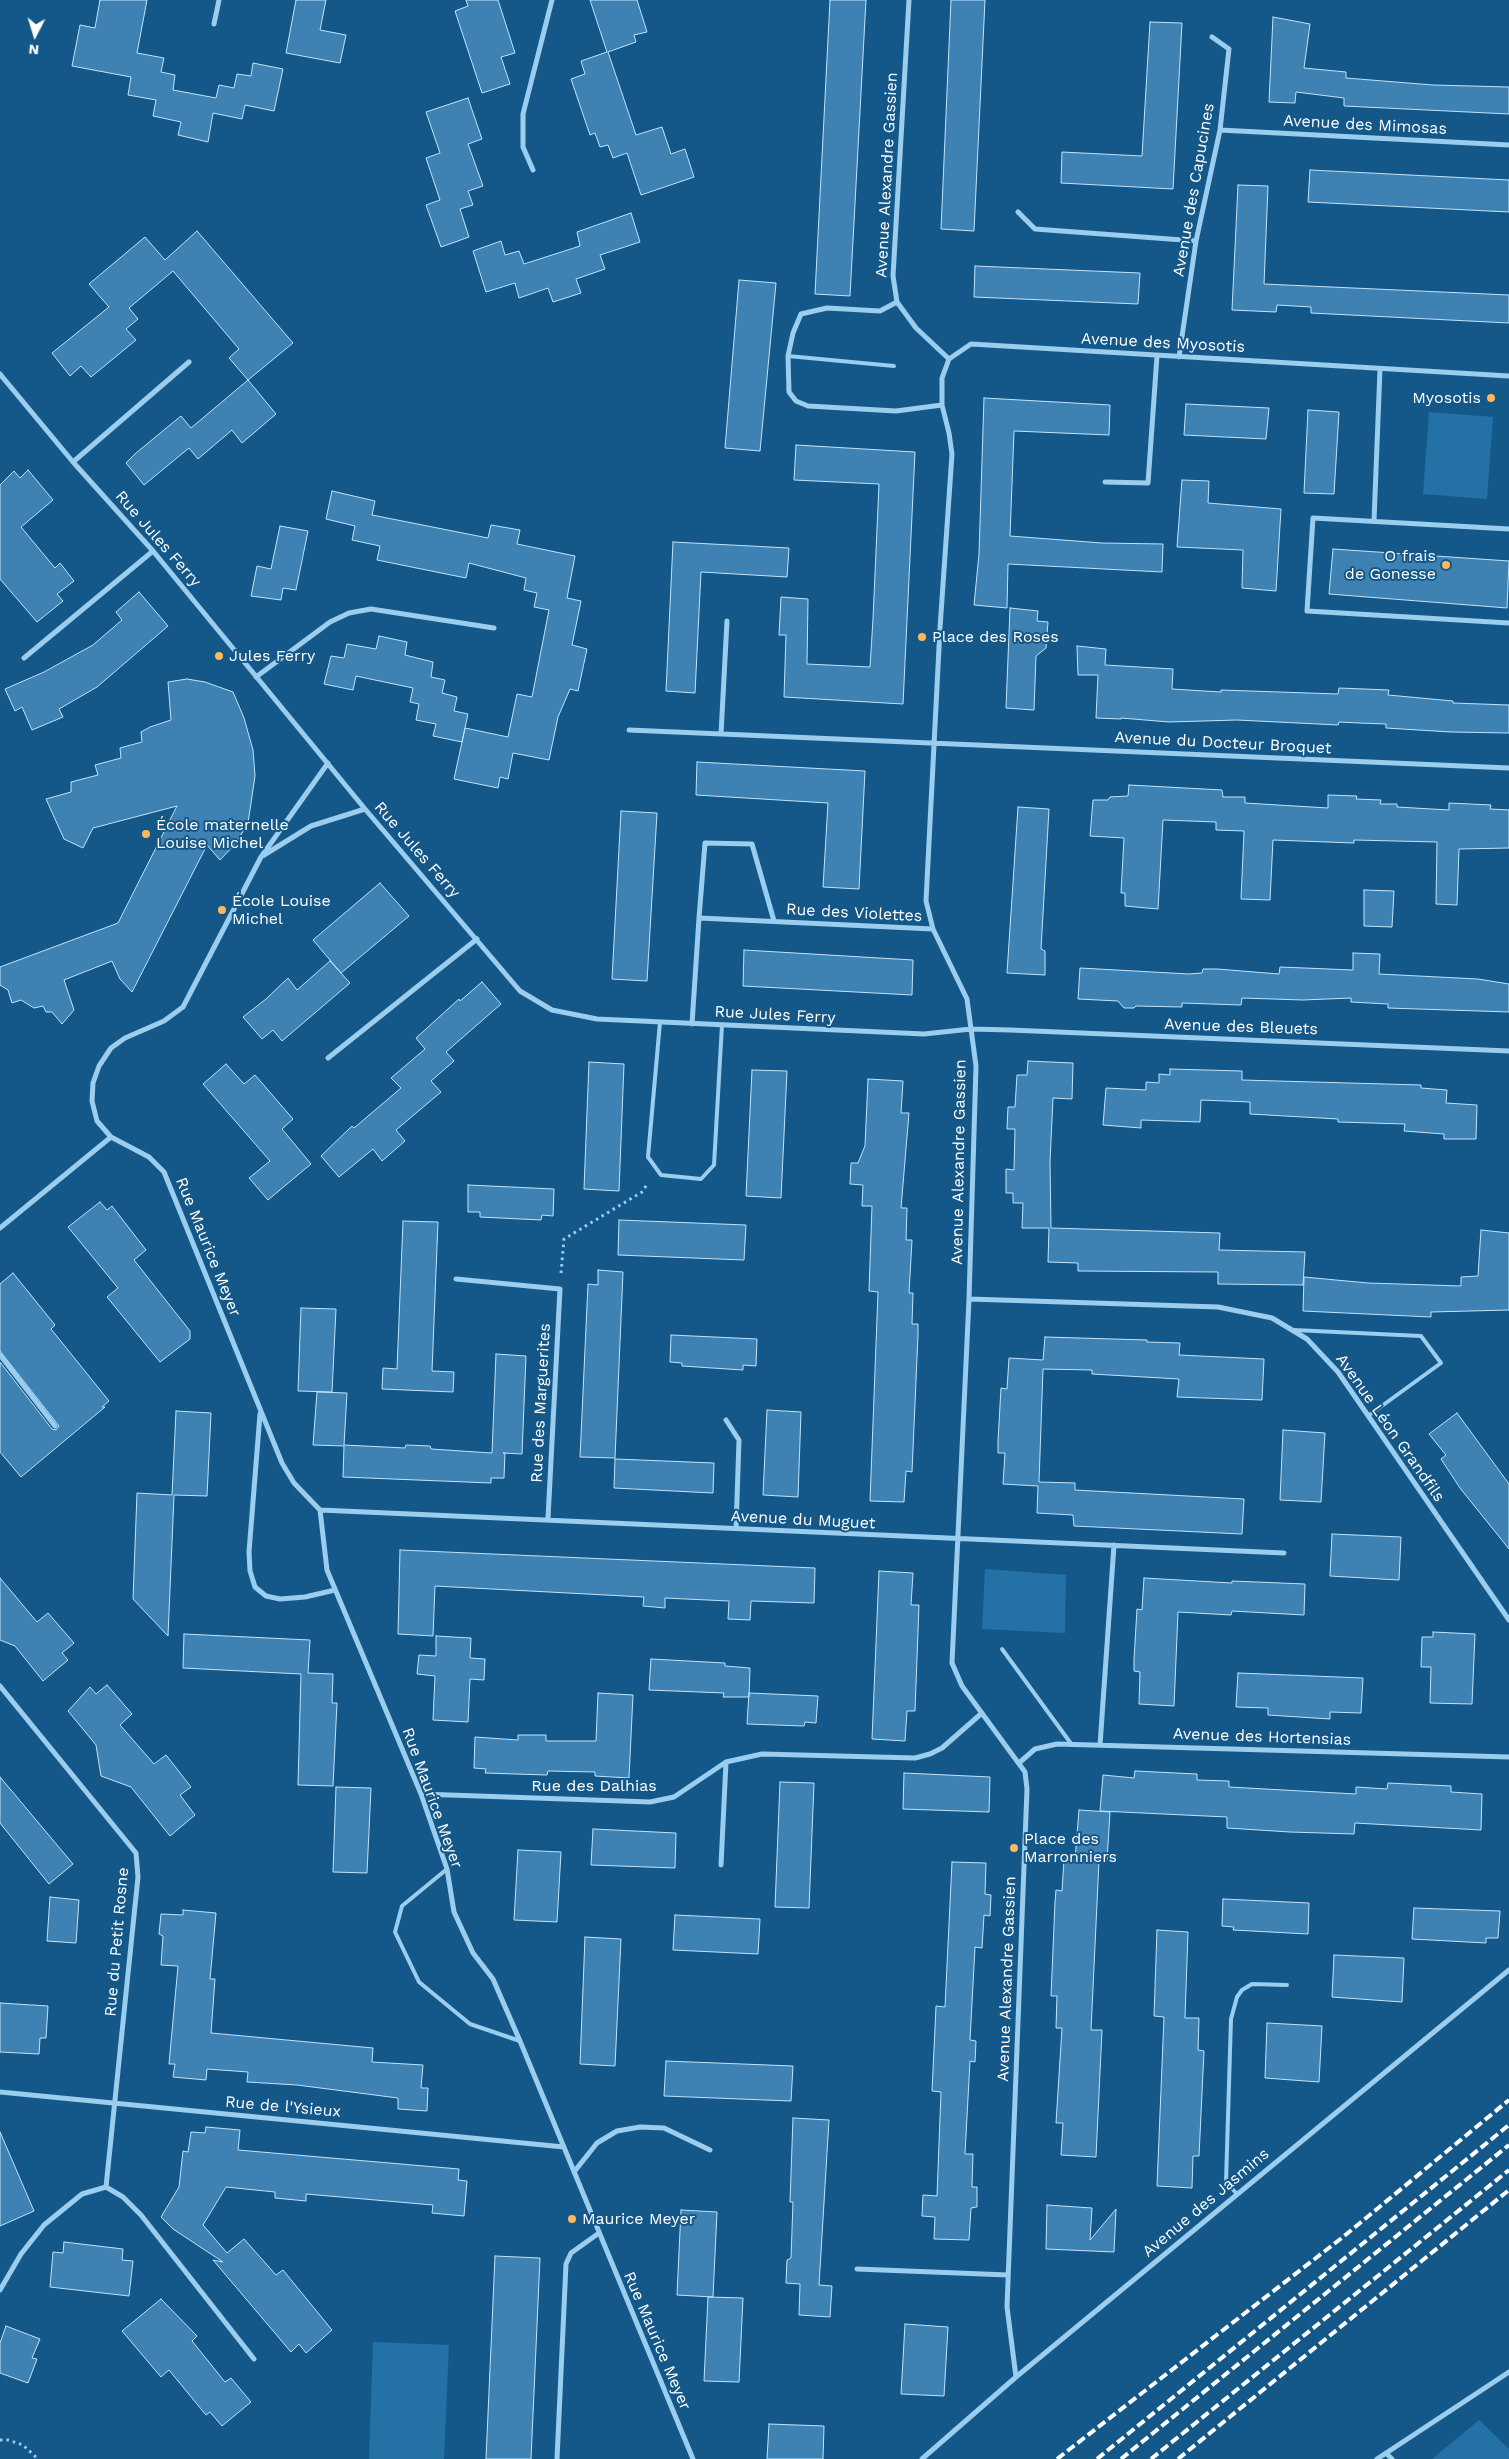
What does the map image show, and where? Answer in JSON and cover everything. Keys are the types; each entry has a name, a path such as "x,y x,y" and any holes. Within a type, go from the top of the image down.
{"street":[{"path":"214,24 219,0"},
{"path":"532,170 523,147 523,114 552,0"},
{"name":"Avenue Alexandre Gassien","path":"910,0 893,276 897,302 916,328 949,359 942,378 942,405 952,454 926,901 933,929 966,999 976,1066 969,1299 952,1663 962,1686 1025,1772 1026,1798 1007,2307 1016,2377"},
{"name":"Avenue des Capucines","path":"1178,357 1196,241 1220,130 1229,50 1212,36"},
{"name":"Avenue des Mimosas","path":"1220,130 1509,145"},
{"path":"1018,212 1035,229 1196,241"},
{"path":"897,302 880,311 827,308 801,314 793,333 788,356 789,392 796,402 808,406 896,411 942,405"},
{"name":"Avenue des Myosotis","path":"949,359 971,344 1509,376"},
{"path":"1105,482 1148,483 1157,356"},
{"path":"74,462 189,362"},
{"path":"1374,521 1380,369"},
{"name":"Rue Jules Ferry","path":"0,374 74,462 154,550 365,809 520,991 552,1010 597,1019 924,1034 971,1029"},
{"path":"1509,529 1313,518 1307,611 1509,623"},
{"path":"24,658 154,550"},
{"path":"256,677 330,622 349,613 371,608 494,628"},
{"path":"721,734 727,621"},
{"name":"Avenue du Docteur Broquet","path":"630,730 1509,768"},
{"name":"Rue Maurice Meyer","path":"328,763 261,857 183,1007 164,1021 125,1038 111,1048 99,1066 93,1083 92,1101 97,1121 111,1137 149,1157 164,1172 282,1463 294,1483 320,1510 327,1570 421,1794 448,1869 454,1912 473,1952 493,1979 693,2459"},
{"path":"261,857 310,826 365,809"},
{"name":"Rue des Violettes","path":"692,1024 705,843 752,844 774,921"},
{"name":"Rue des Violettes","path":"699,918 933,929"},
{"path":"328,1058 477,939"},
{"name":"Avenue des Bleuets","path":"971,1029 1509,1051"},
{"path":"0,1228 111,1137"},
{"path":"456,1279 560,1289"},
{"name":"Rue des Marguerites","path":"548,1518 560,1289"},
{"name":"Avenue Léon Grandfils","path":"969,1299 1218,1307 1272,1318 1307,1339 1338,1372 1509,1620"},
{"path":"0,1355 55,1426"},
{"name":"Rue Maurice Meyer","path":"260,1412 249,1552 250,1571 254,1587 266,1596 280,1599 305,1597 335,1590"},
{"path":"726,1420 739,1440 736,1529"},
{"name":"Avenue du Muguet","path":"320,1510 548,1518 736,1529 1284,1552"},
{"path":"1100,1745 1114,1545"},
{"name":"Rue du Petit Rosne","path":"0,1686 136,1854 138,1878 106,2187"},
{"name":"Rue des Dalhias","path":"421,1794 650,1802 674,1797 726,1762 762,1754 915,1758 942,1748 982,1714"},
{"name":"Avenue des Hortensias","path":"1019,1763 1035,1749 1057,1744 1509,1757"},
{"path":"721,1865 726,1762"},
{"name":"Avenue des Jasmins","path":"922,2459 1016,2377 1509,1970"},
{"name":"Rue de l'Ysieux","path":"0,2092 564,2146"},
{"path":"574,2172 597,2144 617,2131 640,2127 664,2128 710,2150"},
{"path":"0,2290 21,2254 44,2225 82,2194 106,2187 123,2197 141,2215 254,2359"},
{"path":"557,2459 566,2264 571,2253 599,2233"},
{"path":"857,2269 1008,2275"},
{"path":"1377,2459 1509,2372"},
{"path":"1386,2453 1392,2459"}],"lane":[{"path":"788,356 894,366"},
{"path":"660,1022 648,1157 661,1175 701,1179 714,1166 722,1026"},
{"path":"1292,1330 1422,1336 1440,1363 1368,1416"},
{"path":"1002,1649 1072,1745"},
{"path":"448,1869 402,1906 395,1932 419,1982 470,2024 520,2042"},
{"path":"1237,2194 1226,2182 1231,2019 1237,1998 1242,1990 1252,1984 1287,1985"}],"path":[{"path":"560,1289 564,1239 642,1192 656,1169"},
{"path":"0,2440 8,2440 23,2445 38,2459"}],"shaded area":[{"path":"1429,412 1493,417 1487,499 1423,494"},
{"path":"985,1569 1066,1575 1065,1633 982,1629"},
{"path":"373,2342 449,2345 444,2459 369,2459"},
{"path":"1479,2420 1509,2449 1509,2459 1432,2459"}],"building":[{"path":"100,0 147,0 137,53 164,58 161,72 175,75 173,90 216,98 219,85 234,88 237,74 251,76 253,63 283,69 274,111 245,105 242,119 213,113 208,142 178,135 181,122 153,116 156,100 128,95 131,77 72,66 80,25 95,28"},
{"path":"296,0 326,0 320,30 346,35 340,63 286,53"},
{"path":"466,0 498,0 515,53 501,57 510,84 482,93 455,11 468,6"},
{"path":"590,0 637,0 647,32 634,35 636,42 608,52 636,135 662,127 671,154 685,149 694,177 641,195 627,153 613,158 608,145 600,147 595,133 590,135 571,79 585,74 581,61 607,52"},
{"path":"830,0 866,0 850,296 815,294"},
{"path":"951,0 985,0 974,231 941,229"},
{"path":"1273,17 1310,24 1304,68 1346,72 1346,78 1433,85 1509,87 1509,114 1344,106 1344,98 1296,92 1295,103 1269,102"},
{"path":"1150,22 1182,23 1173,189 1061,183 1062,152 1142,156"},
{"path":"468,98 482,139 468,144 483,186 468,191 473,205 460,209 469,237 441,247 426,205 440,200 426,158 440,153 426,112"},
{"path":"1310,170 1509,180 1509,212 1308,202"},
{"path":"1238,185 1268,186 1264,284 1509,295 1509,323 1311,313 1311,307 1277,305 1276,312 1232,310"},
{"path":"631,213 640,242 600,255 605,269 576,279 581,293 553,302 548,288 519,298 515,283 486,292 473,251 501,241 505,255 519,251 524,264 580,246 577,232"},
{"path":"197,231 293,343 248,380 229,358 239,349 173,271 129,308 138,319 126,329 136,340 91,377 81,366 70,376 52,353 109,307 89,284 145,237 165,260"},
{"path":"975,266 1140,273 1138,304 974,297"},
{"path":"739,280 776,283 760,451 725,448"},
{"path":"248,380 276,414 242,443 232,430 198,459 189,448 144,485 126,463 181,416 191,428"},
{"path":"984,398 1110,405 1109,435 1014,431 1010,536 1102,543 1163,544 1162,572 1008,564 1007,608 974,605 979,554"},
{"path":"1186,404 1269,408 1266,439 1184,435"},
{"path":"1308,410 1339,412 1334,494 1304,493"},
{"path":"796,445 915,452 903,704 784,697 786,635 779,635 781,597 808,599 807,664 870,667 873,619 879,484 794,480"},
{"path":"28,470 53,500 21,527 55,568 60,563 74,581 57,594 63,601 37,622 0,579 0,485 14,471 20,478"},
{"path":"1182,480 1209,481 1208,503 1281,509 1276,591 1242,588 1243,550 1177,547"},
{"path":"332,491 375,501 372,515 488,538 491,525 520,530 517,544 575,556 567,598 581,601 572,645 587,649 578,691 570,689 558,717 549,760 513,753 508,779 500,777 498,788 454,779 465,728 508,737 517,694 532,697 549,610 534,607 537,593 524,590 526,578 469,563 466,578 377,560 380,546 352,540 355,526 326,519"},
{"path":"280,526 308,531 296,590 283,588 281,600 251,596 257,566 271,569"},
{"path":"673,542 789,548 787,577 701,572 695,693 666,691"},
{"path":"1333,549 1509,561 1507,608 1329,594"},
{"path":"139,592 168,626 97,687 59,709 63,717 32,730 22,707 15,711 5,689 44,672 93,645 122,620 116,612"},
{"path":"1010,608 1038,611 1037,621 1048,622 1046,648 1036,656 1034,710 1006,708"},
{"path":"379,636 407,642 405,655 433,662 431,677 445,680 442,693 457,697 454,711 468,714 462,742 433,736 436,724 416,720 419,704 410,702 413,688 356,676 353,690 324,684 331,656 344,658 347,644 376,649"},
{"path":"1077,646 1106,649 1105,665 1173,669 1172,689 1221,692 1221,690 1338,694 1339,688 1389,690 1388,695 1453,701 1453,703 1509,705 1509,733 1386,728 1386,724 1339,722 1338,725 1237,720 1169,722 1096,718 1098,675 1078,675"},
{"path":"187,679 205,682 233,692 244,718 253,750 255,776 248,823 236,843 220,860 207,845 132,992 120,979 112,961 64,980 74,1010 62,1024 52,1012 46,1012 43,1006 34,1008 21,1000 12,1003 8,990 0,985 0,967 118,923 177,806 93,828 83,848 64,839 46,799 71,792 71,782 98,775 95,765 121,758 120,748 142,742 141,732 171,720 168,682"},
{"path":"697,762 865,771 859,889 823,887 828,803 696,795"},
{"path":"1129,785 1222,790 1223,797 1245,797 1245,803 1328,808 1328,795 1357,796 1356,799 1381,800 1380,804 1397,804 1397,807 1449,810 1449,803 1491,805 1490,809 1509,810 1509,848 1459,849 1457,905 1436,904 1437,842 1354,840 1354,843 1273,840 1270,900 1241,899 1244,831 1216,830 1216,822 1163,820 1158,909 1125,906 1125,893 1121,893 1124,838 1090,836 1093,800 1108,800 1110,797 1128,796"},
{"path":"1018,807 1049,809 1041,949 1045,951 1045,975 1007,973"},
{"path":"621,811 657,813 647,981 612,979"},
{"path":"380,883 409,916 341,973 313,940"},
{"path":"1364,890 1394,891 1392,927 1364,926"},
{"path":"744,950 913,960 912,995 743,986"},
{"path":"1353,953 1380,954 1379,974 1478,979 1509,984 1509,1012 1388,1008 1388,1004 1351,1002 1351,998 1303,1000 1242,998 1241,1005 1182,1003 1182,1007 1136,1006 1134,1008 1124,1008 1118,1001 1078,999 1080,968 1189,974 1202,973 1203,969 1217,969 1279,974 1280,967 1353,970"},
{"path":"330,961 350,983 282,1041 273,1030 262,1039 243,1017 288,978 297,990"},
{"path":"482,982 501,1004 446,1052 454,1061 431,1081 441,1092 396,1130 405,1141 382,1161 373,1149 339,1177 321,1156 352,1126 354,1128 401,1088 391,1078 425,1049 416,1038 459,999 460,1001"},
{"path":"1028,1061 1073,1063 1072,1099 1053,1098 1050,1162 1051,1228 1220,1233 1219,1250 1305,1252 1303,1285 1218,1284 1218,1272 1078,1271 1078,1263 1048,1262 1049,1228 1022,1228 1023,1203 1013,1203 1013,1193 1006,1193 1006,1169 1014,1170 1015,1129 1007,1129 1008,1107 1015,1107 1017,1075 1027,1075"},
{"path":"589,1062 624,1064 619,1191 584,1189"},
{"path":"226,1064 244,1084 255,1075 293,1119 282,1129 311,1164 268,1200 249,1178 270,1161 203,1084"},
{"path":"1170,1069 1242,1071 1242,1080 1421,1085 1421,1088 1447,1090 1446,1103 1477,1105 1476,1139 1444,1139 1444,1134 1404,1131 1405,1124 1338,1122 1338,1119 1250,1114 1250,1102 1201,1100 1200,1122 1141,1120 1141,1128 1103,1125 1106,1088 1146,1090 1146,1082 1159,1083 1159,1074 1170,1075"},
{"path":"752,1070 787,1071 781,1198 746,1196"},
{"path":"868,1079 903,1081 901,1113 909,1113 901,1208 907,1208 906,1240 912,1240 909,1293 913,1293 912,1324 918,1324 918,1335 912,1472 906,1471 904,1502 870,1501 878,1292 869,1291 872,1206 862,1206 863,1185 850,1184 851,1163 858,1163 865,1146"},
{"path":"468,1185 554,1189 553,1216 542,1215 541,1220 480,1217 480,1212 468,1212"},
{"path":"100,1202 107,1210 112,1206 146,1250 134,1260 190,1331 190,1339 160,1362 107,1297 118,1288 68,1227"},
{"path":"619,1220 746,1225 744,1260 618,1255"},
{"path":"403,1221 438,1222 432,1371 454,1372 453,1392 382,1389 383,1368 397,1369"},
{"path":"1481,1230 1509,1233 1509,1310 1431,1312 1431,1317 1303,1311 1304,1277 1368,1283 1461,1286 1461,1277 1478,1276"},
{"path":"598,1270 623,1272 615,1458 580,1457 588,1284 598,1285"},
{"path":"13,1273 55,1325 51,1329 109,1401 102,1407 105,1407 21,1477 0,1452 0,1362 52,1429 56,1430 59,1426 0,1351 0,1284"},
{"path":"301,1308 336,1309 332,1392 298,1391"},
{"path":"671,1335 757,1339 756,1366 743,1365 743,1370 682,1366 682,1363 670,1362"},
{"path":"1045,1337 1147,1340 1147,1342 1180,1343 1179,1355 1264,1359 1262,1400 1177,1397 1179,1379 1092,1374 1092,1370 1043,1369 1039,1482 1075,1483 1075,1490 1244,1499 1242,1534 1074,1526 1073,1515 1037,1513 1038,1486 1003,1484 1005,1453 998,1453 998,1441 1001,1388 1007,1389 1009,1358 1043,1360"},
{"path":"496,1354 526,1356 522,1454 505,1453 504,1478 491,1478 491,1483 343,1477 344,1446 313,1445 317,1392 347,1393 344,1445 405,1448 406,1445 430,1446 431,1449 492,1453"},
{"path":"767,1410 801,1412 798,1497 763,1495"},
{"path":"176,1411 211,1413 207,1496 174,1495 168,1636 133,1599 137,1493 172,1495"},
{"path":"1457,1413 1509,1484 1509,1549 1460,1488 1441,1459 1446,1455 1429,1434"},
{"path":"1283,1430 1325,1433 1321,1502 1280,1500"},
{"path":"615,1459 714,1463 713,1493 614,1488"},
{"path":"1332,1534 1401,1537 1399,1580 1330,1576"},
{"path":"400,1550 815,1568 814,1603 751,1601 750,1620 728,1619 729,1601 665,1598 665,1608 643,1606 644,1597 435,1586 433,1636 398,1634"},
{"path":"879,1571 913,1573 911,1605 919,1605 915,1711 907,1711 905,1741 872,1739"},
{"path":"0,1578 37,1622 48,1613 74,1643 62,1653 68,1660 43,1681 15,1646 0,1640"},
{"path":"1144,1578 1232,1583 1232,1581 1305,1584 1304,1615 1232,1611 1231,1615 1178,1612 1174,1706 1139,1704 1140,1672 1134,1671 1134,1659 1137,1609 1142,1610"},
{"path":"1433,1632 1475,1634 1472,1704 1430,1703 1431,1667 1421,1667 1422,1637 1433,1637"},
{"path":"184,1634 310,1640 308,1673 333,1674 332,1703 337,1703 333,1786 298,1785 301,1674 183,1668"},
{"path":"436,1636 471,1638 470,1658 485,1659 484,1680 470,1679 468,1722 433,1720 435,1676 417,1674 419,1655 436,1656"},
{"path":"651,1659 725,1663 725,1666 750,1668 749,1697 723,1697 724,1693 649,1690"},
{"path":"1238,1673 1363,1678 1361,1713 1330,1712 1330,1719 1268,1715 1268,1708 1236,1707"},
{"path":"107,1685 132,1714 120,1725 154,1764 166,1755 191,1787 180,1795 195,1815 170,1836 131,1787 101,1776 96,1745 68,1711 90,1687 96,1694"},
{"path":"598,1693 633,1695 629,1778 595,1776 595,1772 548,1771 547,1775 485,1773 486,1769 474,1768 475,1737 518,1740 518,1735 546,1735 546,1741 596,1741"},
{"path":"749,1693 818,1696 816,1723 805,1722 804,1726 747,1724"},
{"path":"1135,1771 1197,1774 1197,1780 1229,1781 1229,1787 1356,1794 1356,1787 1387,1789 1388,1783 1451,1786 1451,1792 1482,1794 1481,1830 1355,1823 1354,1834 1290,1832 1227,1828 1227,1817 1100,1811 1103,1775 1134,1778"},
{"path":"904,1773 990,1777 989,1812 903,1809"},
{"path":"0,1777 73,1864 49,1884 0,1823"},
{"path":"780,1782 814,1783 809,1908 775,1907"},
{"path":"336,1787 371,1788 367,1873 333,1872"},
{"path":"1079,1810 1110,1812 1107,1861 1099,1861 1091,2030 1102,2030 1096,2157 1061,2155 1063,2123 1056,2123 1062,2028 1056,2028 1057,1996 1051,1996 1055,1902 1056,1890 1062,1891 1064,1859 1075,1860"},
{"path":"593,1829 676,1833 675,1868 591,1865"},
{"path":"518,1850 561,1852 557,1922 514,1920"},
{"path":"952,1862 986,1863 985,1894 991,1895 990,1916 984,1915 982,1948 975,1947 970,2040 976,2041 975,2062 970,2061 965,2154 973,2154 972,2187 977,2187 977,2207 971,2208 969,2240 934,2239 935,2217 922,2216 923,2195 937,2196 941,2092 932,2091 936,2006 945,2007"},
{"path":"50,1897 79,1900 76,1943 47,1941"},
{"path":"1223,1899 1309,1903 1308,1934 1233,1930 1234,1927 1222,1926"},
{"path":"1414,1908 1500,1911 1498,1938 1486,1938 1486,1943 1412,1939"},
{"path":"183,1910 216,1913 210,1979 215,1979 211,2033 373,2048 372,2062 423,2065 421,2088 428,2088 427,2111 398,2109 398,2098 297,2085 247,2082 248,2072 207,2069 206,2080 173,2077 175,2064 169,2064 178,1966 161,1965 163,1936 159,1934 161,1914 183,1915"},
{"path":"675,1915 760,1919 758,1954 673,1950"},
{"path":"1157,1930 1188,1932 1185,2018 1199,2018 1198,2050 1204,2051 1199,2156 1193,2156 1192,2188 1157,2186 1164,2017 1154,2016"},
{"path":"585,1937 621,1939 615,2066 580,2064"},
{"path":"1334,1955 1404,1958 1402,2002 1332,1997"},
{"path":"0,2003 48,2006 46,2038 40,2038 39,2054 0,2052"},
{"path":"1267,2023 1322,2026 1319,2082 1265,2078"},
{"path":"666,2061 793,2066 791,2101 664,2096"},
{"path":"793,2118 829,2120 819,2285 832,2286 830,2317 799,2315 800,2284 786,2283 787,2260 791,2258 793,2202 790,2202"},
{"path":"206,2127 240,2130 238,2150 459,2169 458,2180 467,2181 464,2216 432,2213 433,2205 306,2194 306,2201 275,2198 275,2192 226,2187 203,2225 227,2253 244,2239 276,2275 283,2270 332,2330 306,2353 299,2344 291,2352 213,2260 223,2262 173,2229 161,2217 179,2187 183,2151 188,2152 191,2132 205,2133"},
{"path":"0,2132 34,2211 0,2226"},
{"path":"1047,2205 1092,2208 1090,2240 1116,2209 1114,2252 1046,2249"},
{"path":"681,2210 717,2212 713,2297 677,2295"},
{"path":"64,2242 123,2249 122,2260 133,2261 129,2296 50,2287 53,2252 63,2253"},
{"path":"495,2256 540,2258 531,2459 486,2459"},
{"path":"708,2297 743,2298 739,2382 704,2381"},
{"path":"161,2299 197,2336 192,2341 225,2382 231,2378 251,2402 222,2426 210,2412 206,2415 169,2370 161,2377 122,2331"},
{"path":"905,2324 948,2327 944,2396 901,2394"},
{"path":"6,2326 40,2339 32,2358 37,2359 28,2383 0,2373 0,2343"},
{"path":"769,2424 824,2426 823,2459 767,2459"}],"railway":[{"path":"1057,2459 1343,2237 1509,2100"},
{"path":"1097,2459 1509,2125"},
{"path":"1121,2459 1509,2145"},
{"path":"1151,2459 1509,2170"},
{"path":"1178,2459 1509,2190"}],"place":[{"name":"Myosotis","path":"1491,398"},
{"name":"O frais de Gonesse","path":"1446,565"},
{"name":"Place des Roses","path":"922,637"},
{"name":"Jules Ferry","path":"219,656"},
{"name":"École maternelle Louise Michel","path":"146,834"},
{"name":"École Louise Michel","path":"222,910"},
{"name":"Place des Marronniers","path":"1014,1848"},
{"name":"Maurice Meyer","path":"572,2219"}]}
